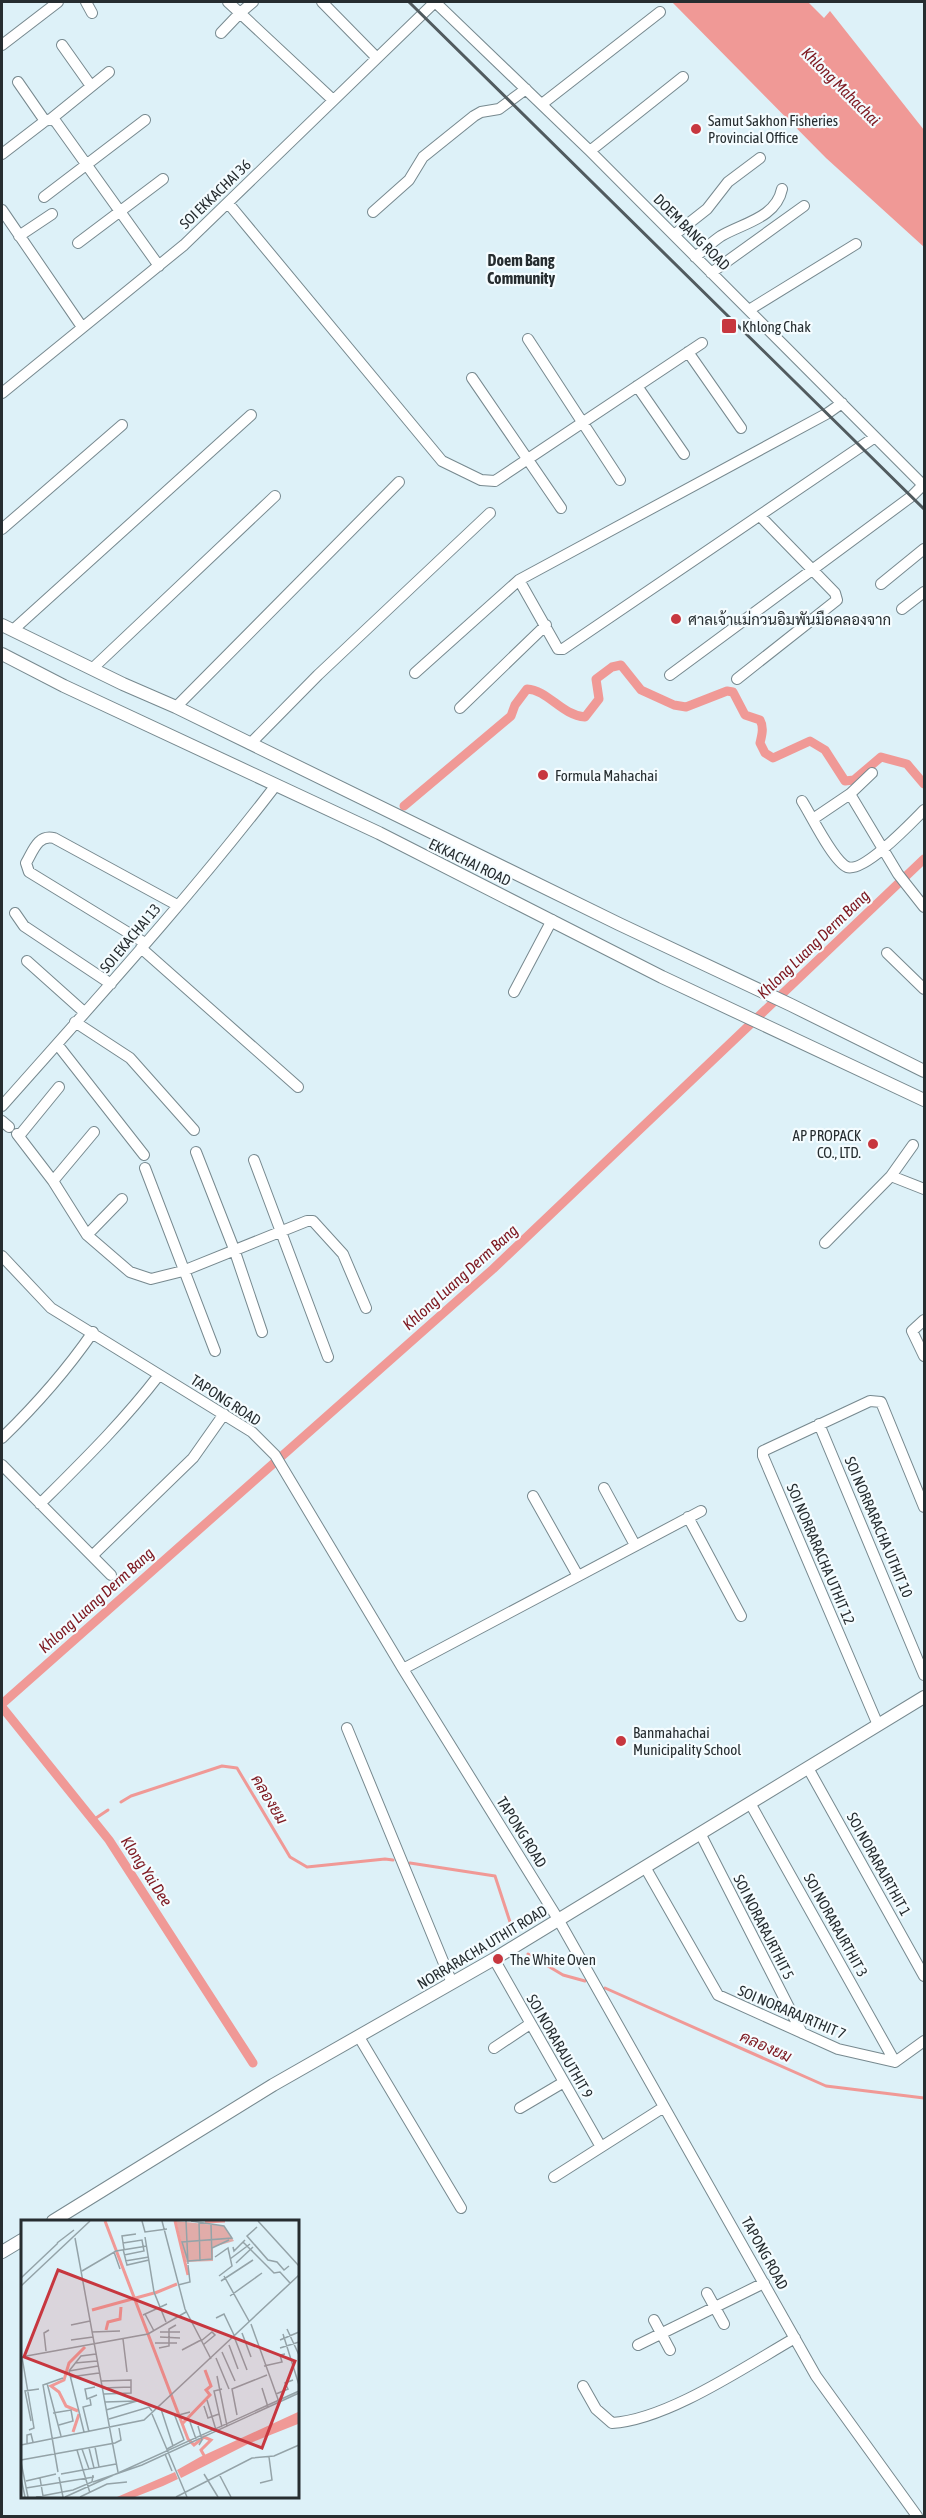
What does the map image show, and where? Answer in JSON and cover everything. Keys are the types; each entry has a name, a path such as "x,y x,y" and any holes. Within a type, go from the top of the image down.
{"main road":[{"name":"EKKACHAI ROAD","path":"7,628 176,706 618,924 924,1070"},
{"name":"EKKACHAI ROAD","path":"2,654 379,833 744,1016 924,1100"},
{"name":"NORRARACHA UTHIT ROAD","path":"55,2220 273,2085 494,1959 924,1697"},
{"path":"2,2252 21,2241"}],"street":[{"path":"2,45 58,2"},
{"path":"86,2 92,13"},
{"path":"228,2 333,100"},
{"path":"221,33 252,2"},
{"path":"322,2 377,58"},
{"name":"SOI EKKACHAI 36","path":"2,393 184,245 435,2"},
{"name":"DOEM BANG ROAD","path":"435,2 590,151 924,485"},
{"path":"542,104 660,12"},
{"path":"62,45 91,86"},
{"path":"2,154 109,72"},
{"path":"590,151 683,77"},
{"path":"18,82 86,165 159,266"},
{"path":"373,212 409,180 423,157 481,112 499,109 526,88"},
{"path":"44,197 145,120"},
{"path":"674,235 707,209 728,182 760,158"},
{"path":"78,243 163,179"},
{"path":"695,257 722,236 745,226 770,210 780,199 782,189"},
{"path":"228,203 442,461 481,480 495,481 702,343"},
{"path":"711,273 804,206"},
{"path":"2,210 82,327"},
{"path":"19,236 52,214"},
{"path":"749,310 856,244"},
{"path":"528,339 620,480"},
{"path":"688,352 741,428"},
{"path":"472,378 561,508"},
{"path":"637,386 684,454"},
{"path":"415,674 519,580 828,413 842,403"},
{"path":"7,628 251,415"},
{"path":"2,529 122,425"},
{"path":"519,580 558,649 563,649 875,437"},
{"path":"176,706 399,482"},
{"path":"670,675 924,485"},
{"path":"92,669 275,496"},
{"path":"250,744 318,675 490,513"},
{"path":"737,679 837,600 835,593 760,516"},
{"path":"881,585 924,549"},
{"path":"902,609 924,592"},
{"path":"460,708 546,626"},
{"path":"813,819 849,794 872,773"},
{"name":"SOI EKACHAI 13","path":"2,1106 111,984 235,839 276,785"},
{"path":"849,794 898,874 924,908"},
{"path":"802,801 823,838 846,866 858,866 884,848 924,810"},
{"path":"177,905 54,838 46,836 41,838 26,863 29,872 143,945 298,1087"},
{"path":"15,913 24,926 111,984"},
{"path":"514,992 552,920"},
{"path":"887,953 924,988"},
{"path":"27,961 84,1012"},
{"path":"75,1022 130,1058 194,1130"},
{"path":"57,1044 144,1155"},
{"path":"59,1087 11,1129 53,1181 87,1235 130,1272 145,1278 159,1278 183,1271 307,1221 316,1223 344,1254 366,1308"},
{"path":"53,1181 94,1132"},
{"path":"825,1243 891,1176 913,1145"},
{"path":"196,1152 234,1249 262,1332"},
{"path":"254,1160 328,1357"},
{"path":"145,1168 215,1352"},
{"path":"891,1176 924,1189"},
{"path":"87,1235 122,1199"},
{"name":"TAPONG ROAD","path":"2,1256 51,1308 252,1432 275,1455 403,1669 558,1919 816,2376 917,2517"},
{"path":"924,1320 912,1331 924,1356"},
{"path":"2,1438 50,1389 93,1332"},
{"path":"40,1504 104,1442 159,1374"},
{"path":"819,1424 870,1401 881,1402 924,1507"},
{"path":"93,1555 193,1458 224,1414"},
{"name":"SOI NORRARACHA UTHIT 10","path":"819,1424 924,1675"},
{"name":"SOI NORRARACHA UTHIT 12","path":"819,1424 766,1449 763,1454 878,1725"},
{"path":"2,1465 111,1575"},
{"path":"604,1488 635,1545"},
{"path":"533,1496 578,1576"},
{"path":"403,1669 701,1511"},
{"path":"688,1517 741,1616"},
{"path":"347,1728 452,1983"},
{"name":"SOI NORARAJRTHIT 1","path":"808,1768 924,1976"},
{"name":"SOI NORARAJRTHIT 3","path":"750,1803 895,2062"},
{"name":"SOI NORARAJRTHIT 5","path":"700,1833 802,2033"},
{"name":"SOI NORARAJRTHIT 7","path":"645,1867 718,1995 838,2049 895,2062"},
{"name":"SOI NORARAJUTHIT 9","path":"494,1959 601,2147"},
{"path":"494,2048 530,2024"},
{"path":"359,2037 461,2208"},
{"path":"895,2062 924,2041"},
{"path":"520,2108 564,2082"},
{"path":"554,2176 664,2107"},
{"path":"638,2345 764,2283"},
{"path":"708,2293 724,2324"},
{"path":"654,2320 670,2350"},
{"path":"583,2386 596,2409 612,2423 628,2422 674,2406 795,2338"}],"water":[{"name":"Khlong Mahachai","path":"672,2 808,2 824,18 830,11 924,130 924,247 826,158"}],"waterway":[{"path":"404,806 511,716 515,705 527,689 535,690 569,712 585,717 599,699 596,679 612,667 621,665 641,690 674,705 686,707 727,691 733,692 745,715 760,720 762,728 760,743 765,753 773,758 810,741 825,750 845,781 854,780 881,757 907,764 924,784"},
{"name":"Khlong Luang Derm Bang","path":"2,1704 493,1269 924,859"},
{"name":"Klong Yai Dee","path":"2,1707 109,1840 253,2063"},
{"name":"คลองยม","path":"121,1802 131,1796 222,1766 237,1768 290,1857 307,1867 393,1860"},
{"name":"คลองยม","path":"93,1820 108,1810"},
{"name":"คลองยม","path":"410,1863 495,1876 513,1931"},
{"name":"คลองยม","path":"528,1954 563,1975 585,1981"},
{"name":"คลองยม","path":"605,1988 826,2086 924,2098"}],"railway":[{"path":"409,2 924,509"}],"place":[{"name":"Samut Sakhon Fisheries Provincial Office","path":"696,129"},
{"name":"Khlong Chak","path":"729,326"},
{"name":"ศาลเจ้าแม่กวนอิมพันมือคลองจาก","path":"676,619"},
{"name":"Formula Mahachai","path":"543,775"},
{"name":"AP PROPACK CO., LTD.","path":"873,1144"},
{"name":"Banmahachai Municipality School","path":"621,1741"},
{"name":"The White Oven","path":"498,1959"}],"district":[{"name":"Doem Bang Community","path":"521,269"}]}
